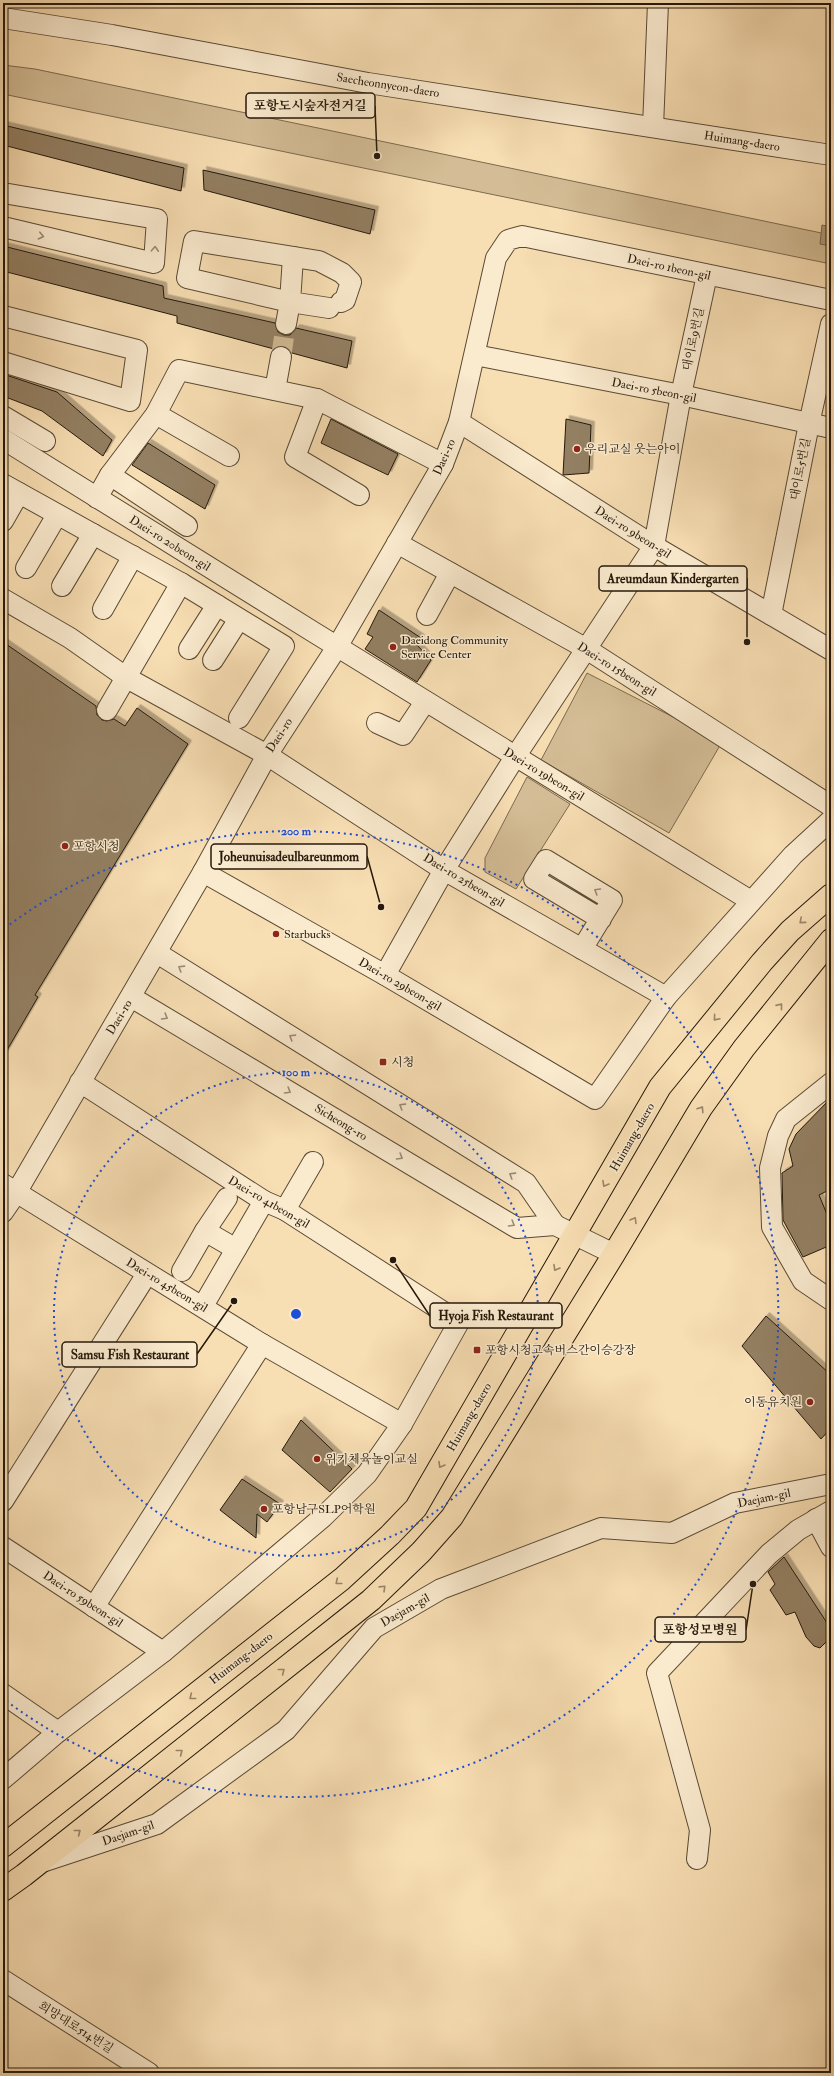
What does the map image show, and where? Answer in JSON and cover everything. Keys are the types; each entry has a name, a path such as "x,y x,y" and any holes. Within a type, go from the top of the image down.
{"main road":[{"name":"Huimang-daero","path":"3,1846 342,1579 390,1535 416,1508 660,1087 704,1031 790,931 831,895"},
{"path":"3,1890 41,1862 371,1600 421,1552 452,1517 614,1254 701,1108 744,1048 831,940"}],"street":[{"path":"652,126 658,3"},
{"name":"Saecheonnyeon-daero","path":"3,18 112,35 368,83 652,126"},
{"name":"Huimang-daero","path":"652,126 831,155"},
{"path":"3,193 157,219 154,263 3,228"},
{"name":"Daei-ro 1beon-gil","path":"508,240 522,236 831,300"},
{"name":"Daei-ro","path":"3,1212 10,1189 80,1082 131,997 204,872 267,754 337,647 443,464 459,422 496,258 508,240"},
{"path":"194,241 319,261 342,273 351,282 345,300 335,305 290,302 187,278 194,241"},
{"path":"286,324 290,302 293,257"},
{"name":"대이로9번길","path":"654,546 681,395 707,275"},
{"path":"3,316 138,350 130,401 3,362"},
{"name":"대이로5번길","path":"771,615 809,424 831,324"},
{"name":"Daei-ro 5beon-gil","path":"475,355 681,395 831,428"},
{"path":"275,390 281,356"},
{"path":"97,498 110,476 156,414 179,370 317,399 443,464"},
{"path":"317,399 294,457 359,495"},
{"path":"156,414 229,456"},
{"path":"3,416 46,441"},
{"name":"Daei-ro 9beon-gil","path":"459,422 654,546 831,650"},
{"name":"Daei-ro 20beon-gil","path":"3,439 337,647"},
{"path":"110,476 187,526"},
{"path":"3,521 11,489 181,583 284,646 239,718"},
{"path":"26,568 57,514"},
{"path":"62,586 93,534"},
{"name":"Daei-ro 15beon-gil","path":"397,543 585,648 831,806"},
{"path":"385,975 444,870 585,648 654,546"},
{"path":"103,609 133,556"},
{"path":"427,615 450,573"},
{"path":"107,710 181,583"},
{"name":"Daei-ro 25beon-gil","path":"3,599 70,638 126,678 267,754 444,870 666,997"},
{"path":"189,649 217,605"},
{"path":"214,660 240,619"},
{"name":"Daei-ro 19beon-gil","path":"337,647 751,901"},
{"path":"377,723 403,735 425,702"},
{"path":"666,997 793,855 831,820"},
{"name":"Daei-ro 29beon-gil","path":"204,872 385,975 595,1099 666,997"},
{"path":"582,949 601,919"},
{"path":"157,953 526,1183 555,1225"},
{"name":"Sicheong-ro","path":"131,997 517,1228 555,1225 614,1254"},
{"name":"Daei-ro 41beon-gil","path":"80,1082 264,1201 285,1210 459,1322 402,1424"},
{"path":"831,1083 786,1119 778,1136 770,1168 772,1226 803,1281 831,1300"},
{"path":"285,1210 313,1162"},
{"name":"Daei-ro 45beon-gil","path":"10,1189 147,1274 203,1306 262,1344 402,1424"},
{"path":"182,1271 205,1231 227,1198"},
{"path":"203,1306 264,1201"},
{"path":"205,1231 236,1249"},
{"path":"3,1501 147,1274"},
{"path":"94,1607 262,1344"},
{"path":"3,1779 58,1732 163,1652 323,1517 367,1474 402,1424"},
{"name":"Daejam-gil","path":"41,1862 158,1824 286,1730 374,1628 441,1589 601,1528 672,1533 735,1503 831,1484"},
{"path":"697,1859 700,1830 657,1673 769,1554 798,1530 824,1515 831,1547"},
{"name":"Daei-ro 59beon-gil","path":"3,1547 163,1652"},
{"path":"3,1694 58,1732"},
{"name":"희망대로514번길","path":"3,1980 149,2073"}],"shaded area":[{"path":"3,65 35,69 831,235 831,264 3,94"},
{"path":"822,225 831,227 831,246 820,244"},
{"path":"587,673 722,742 669,833 541,760"},
{"path":"527,777 570,804 516,889 485,872 485,858"}],"building":[{"path":"3,125 184,168 181,191 3,145"},
{"path":"203,170 375,210 370,234 204,190"},
{"path":"3,246 163,286 164,298 275,323 278,332 284,335 290,335 296,328 352,341 347,368 292,353 289,349 283,346 274,349 177,323 177,316 3,271"},
{"path":"3,374 57,392 112,440 103,456 42,411 3,396"},
{"path":"331,419 398,454 388,475 321,443"},
{"name":"우리교실 웃는아이","path":"566,419 591,425 589,473 563,475"},
{"path":"148,443 215,485 205,509 132,465"},
{"name":"Daeidong Community Service Center","path":"379,610 421,638 417,645 431,660 417,682 365,649 373,637 367,634"},
{"name":"포항시청","path":"3,642 96,706 97,715 102,720 107,721 114,719 125,726 137,708 188,744 35,995 38,997 3,1057"},
{"path":"831,1098 831,1189 819,1195 831,1224 831,1245 803,1257 783,1220 782,1173 793,1166 789,1149 796,1134"},
{"name":"이동유치원","path":"766,1316 831,1375 831,1428 821,1439 742,1346"},
{"name":"위키체육놀이교실","path":"301,1420 352,1469 330,1492 282,1450"},
{"name":"포항남구SLP어학원","path":"242,1479 280,1504 267,1522 257,1514 256,1538 220,1510"},
{"path":"784,1557 831,1629 831,1637 820,1648 814,1646 806,1637 795,1612 786,1615 770,1590 775,1584 768,1572"}],"tunnel":[{"path":"281,357 286,324"}],"place":[{"name":"포항도시숲자전거길","path":"377,156"},
{"name":"우리교실 웃는아이","path":"577,449"},
{"name":"Areumdaun Kindergarten","path":"747,642"},
{"name":"Daeidong Community Service Center","path":"393,647"},
{"name":"포항시청","path":"65,846"},
{"name":"Joheunuisadeulbareunmom","path":"381,907"},
{"name":"Starbucks","path":"276,934"},
{"name":"시청","path":"383,1062"},
{"name":"Hyoja Fish Restaurant","path":"393,1260"},
{"name":"Samsu Fish Restaurant","path":"234,1301"},
{"name":"포항시청고속버스간이승강장","path":"477,1350"},
{"name":"이동유치원","path":"810,1402"},
{"name":"위키체육놀이교실","path":"317,1459"},
{"name":"포항남구SLP어학원","path":"264,1509"},
{"name":"포항성모병원","path":"753,1584"}]}
